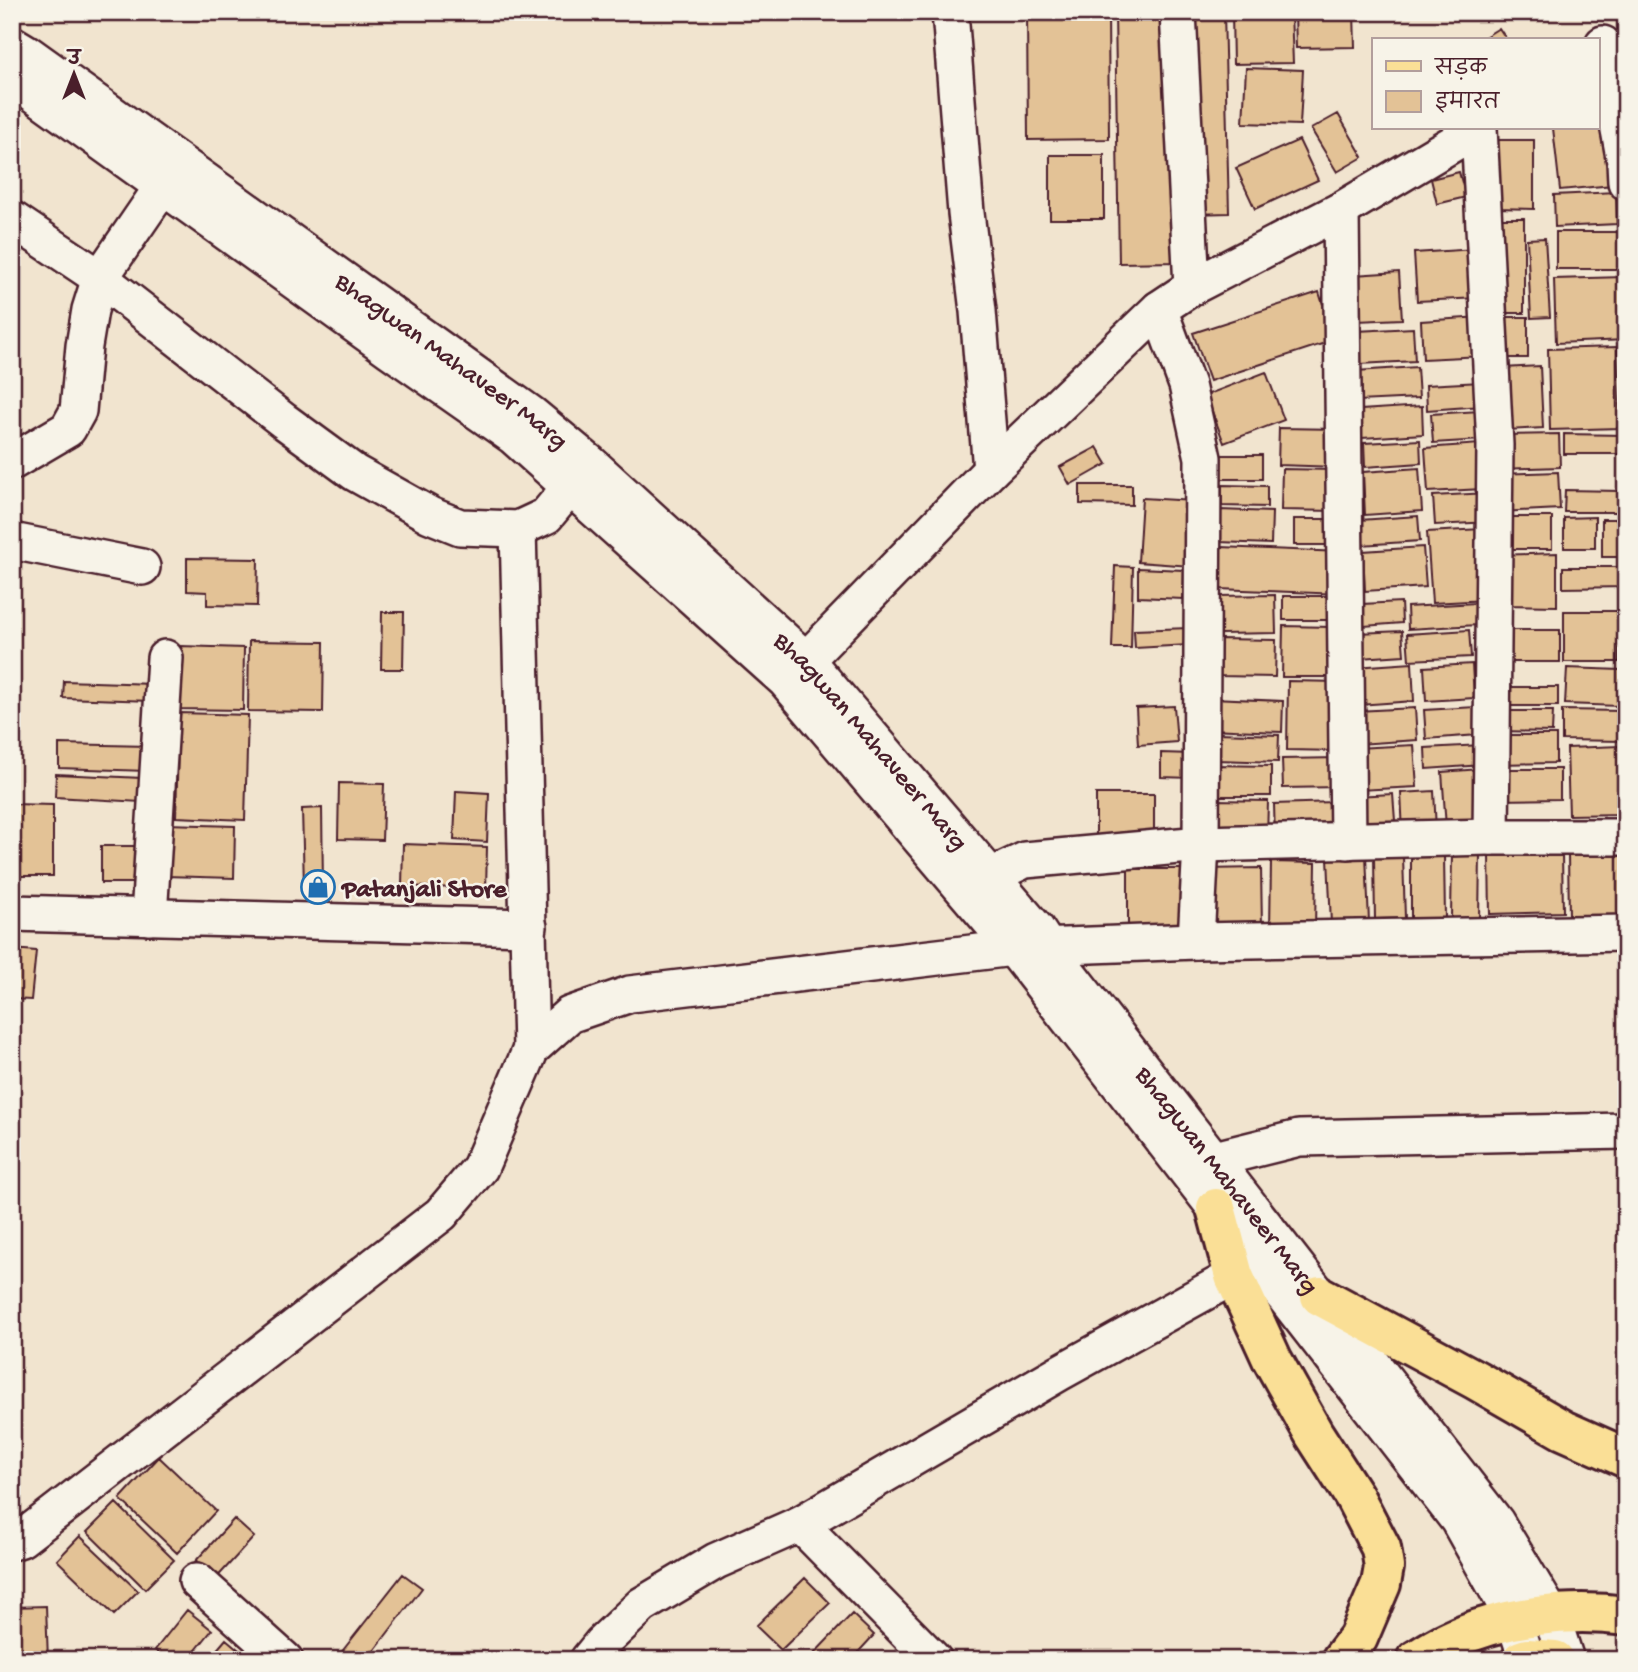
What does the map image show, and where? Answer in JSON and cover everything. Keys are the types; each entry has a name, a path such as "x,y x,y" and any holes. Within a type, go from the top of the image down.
{"main road":[{"path":"1216,1208 1234,1276 1272,1359 1314,1434 1354,1496 1381,1548 1384,1567 1381,1584 1359,1638 1341,1660"},
{"path":"1320,1296 1563,1430 1626,1458"},
{"path":"1416,1660 1450,1640 1514,1620 1551,1614 1602,1612 1626,1616"}],"street":[{"path":"950,12 991,470"},
{"path":"1178,12 1192,287"},
{"path":"1609,40 1626,182"},
{"name":"Bhagwan Mahaveer Marg","path":"12,44 531,414 580,475 785,680 1013,948 1458,1520 1534,1659"},
{"name":"Bhagwan Mahaveer Marg","path":"12,78 513,437 580,475 807,660 1037,930 1496,1521 1551,1614 1566,1660"},
{"path":"807,660 991,470 1159,309 1192,287 1341,210 1476,130"},
{"path":"1479,130 1495,445 1491,837"},
{"path":"12,462 68,429 78,411 84,346 90,310 100,278 163,186"},
{"path":"1341,210 1348,841"},
{"path":"12,219 100,278 355,473 430,515 460,527 518,530 546,516 580,475"},
{"path":"1159,309 1187,385 1203,458 1201,844 1196,941"},
{"path":"12,1542 21,1539 442,1214 480,1168 531,1049 518,530"},
{"path":"12,540 142,567"},
{"path":"149,917 165,658"},
{"path":"991,876 1025,860 1201,844 1491,837 1626,837"},
{"path":"12,913 529,927"},
{"path":"531,1049 569,1015 630,995 1013,948 1196,941 1626,933"},
{"path":"1215,1159 1299,1138 1626,1130"},
{"path":"603,1654 642,1605 716,1561 800,1524 1059,1373 1234,1276"},
{"path":"800,1524 934,1660"},
{"path":"197,1581 285,1660"}],"building":[{"path":"1027,12 1108,12 1109,139 1028,140"},
{"path":"1115,12 1173,12 1177,262 1119,263"},
{"path":"1188,12 1224,12 1229,213 1193,214"},
{"path":"1232,12 1291,12 1293,63 1233,64"},
{"path":"1295,12 1354,12 1355,47 1296,48"},
{"path":"1499,28 1506,38 1483,38"},
{"path":"1619,37 1626,37 1626,83"},
{"path":"1246,68 1303,70 1300,125 1243,123"},
{"path":"1338,114 1363,157 1337,172 1311,129"},
{"path":"1600,118 1613,185 1560,190 1553,130 1600,130"},
{"path":"1299,140 1318,180 1255,209 1236,168"},
{"path":"1497,140 1534,140 1534,209 1496,208"},
{"path":"1050,155 1104,155 1104,219 1050,219"},
{"path":"1459,172 1466,197 1437,204 1431,179"},
{"path":"1616,192 1617,224 1555,227 1554,195"},
{"path":"1495,218 1524,218 1524,313 1495,313"},
{"path":"1556,232 1622,232 1622,269 1556,269"},
{"path":"1545,238 1550,317 1531,318 1527,239"},
{"path":"1476,249 1479,298 1417,301 1414,253"},
{"path":"1399,272 1402,319 1357,321 1354,275"},
{"path":"1624,277 1626,340 1556,343 1554,279"},
{"path":"1319,292 1334,340 1210,381 1193,333"},
{"path":"1481,317 1483,356 1423,359 1421,321"},
{"path":"1500,317 1528,317 1528,358 1499,358"},
{"path":"1413,328 1415,361 1360,364 1357,331"},
{"path":"1617,347 1620,428 1550,430 1548,349"},
{"path":"1540,366 1543,428 1507,430 1504,368"},
{"path":"1417,367 1419,398 1358,401 1356,371"},
{"path":"1266,372 1284,420 1224,443 1206,395"},
{"path":"1481,382 1482,406 1427,410 1426,385"},
{"path":"1422,406 1423,434 1362,438 1361,410"},
{"path":"1480,411 1482,440 1433,443 1431,414"},
{"path":"1279,428 1339,429 1338,467 1278,465"},
{"path":"1559,434 1560,467 1500,469 1499,435"},
{"path":"1564,434 1624,435 1624,454 1564,454"},
{"path":"1420,440 1421,463 1365,467 1364,443"},
{"path":"1480,444 1482,489 1428,492 1425,448"},
{"path":"1097,447 1107,464 1070,485 1060,467"},
{"path":"1221,455 1262,455 1262,479 1221,479"},
{"path":"1419,468 1422,511 1365,515 1363,472"},
{"path":"1282,469 1337,470 1336,511 1281,510"},
{"path":"1558,472 1560,509 1499,512 1498,474"},
{"path":"1080,485 1132,485 1132,505 1080,504"},
{"path":"1222,485 1267,486 1267,507 1222,506"},
{"path":"1565,490 1620,491 1619,512 1564,512"},
{"path":"1488,493 1490,522 1435,525 1433,496"},
{"path":"1142,498 1194,501 1191,566 1138,562"},
{"path":"1220,510 1272,512 1271,544 1219,542"},
{"path":"1418,516 1420,541 1361,545 1360,520"},
{"path":"1500,517 1552,517 1552,549 1500,549"},
{"path":"1595,517 1595,548 1564,548 1564,518"},
{"path":"1294,519 1338,519 1338,545 1294,545"},
{"path":"1602,519 1626,519 1626,557 1602,557"},
{"path":"1482,529 1486,600 1432,603 1427,532"},
{"path":"1220,547 1342,552 1340,594 1219,589"},
{"path":"1423,547 1426,587 1365,591 1363,551"},
{"path":"1557,553 1557,606 1501,605 1498,555"},
{"path":"187,558 258,559 257,606 207,605 207,592 187,591"},
{"path":"1115,566 1133,567 1131,648 1112,648"},
{"path":"1563,567 1625,567 1625,587 1563,588"},
{"path":"1138,568 1184,570 1183,599 1138,597"},
{"path":"1275,595 1276,633 1220,634 1219,596"},
{"path":"1283,596 1339,596 1339,620 1283,620"},
{"path":"1401,602 1402,623 1364,626 1362,604"},
{"path":"1476,603 1477,625 1408,629 1407,607"},
{"path":"1564,611 1619,611 1619,662 1564,662"},
{"path":"382,612 404,612 403,669 381,669"},
{"path":"1283,626 1331,627 1330,677 1282,677"},
{"path":"1189,628 1189,645 1135,648 1134,630"},
{"path":"1469,630 1471,657 1409,660 1407,634"},
{"path":"1502,630 1560,630 1560,662 1502,662"},
{"path":"1402,631 1404,655 1360,658 1358,633"},
{"path":"1219,639 1276,640 1275,677 1218,676"},
{"path":"249,641 324,642 323,712 248,711"},
{"path":"180,646 244,648 243,710 178,709"},
{"path":"1412,663 1414,701 1358,705 1355,667"},
{"path":"1472,664 1474,698 1426,701 1424,667"},
{"path":"1567,668 1621,670 1619,706 1565,704"},
{"path":"64,681 153,684 152,701 63,698"},
{"path":"1288,681 1341,682 1340,751 1287,750"},
{"path":"1500,687 1558,687 1558,706 1500,706"},
{"path":"1211,698 1283,701 1282,732 1210,729"},
{"path":"1174,706 1177,742 1138,745 1136,708"},
{"path":"1476,707 1478,735 1426,739 1424,710"},
{"path":"1415,708 1417,740 1358,744 1356,711"},
{"path":"1562,710 1622,711 1622,741 1562,740"},
{"path":"1499,711 1553,711 1552,732 1498,731"},
{"path":"179,713 248,715 245,820 176,817"},
{"path":"1218,733 1279,735 1278,762 1217,760"},
{"path":"1497,735 1556,735 1556,763 1497,764"},
{"path":"59,744 149,746 147,771 59,768"},
{"path":"1414,745 1417,787 1358,790 1356,748"},
{"path":"1482,745 1483,765 1426,769 1425,748"},
{"path":"1621,746 1623,814 1569,815 1567,748"},
{"path":"1161,753 1192,754 1192,778 1161,777"},
{"path":"1339,758 1340,787 1283,788 1282,759"},
{"path":"1213,765 1271,766 1271,796 1213,796"},
{"path":"1480,769 1484,825 1446,827 1442,772"},
{"path":"1496,769 1560,769 1560,799 1496,800"},
{"path":"56,774 142,778 141,802 55,797"},
{"path":"339,783 384,784 382,840 338,839"},
{"path":"456,791 489,793 487,842 454,840"},
{"path":"1434,791 1436,830 1403,832 1401,793"},
{"path":"1096,794 1154,794 1154,840 1096,840"},
{"path":"1393,794 1396,834 1356,836 1354,796"},
{"path":"1216,800 1268,801 1267,838 1216,838"},
{"path":"1334,802 1336,838 1275,840 1274,804"},
{"path":"12,804 53,805 53,876 12,876"},
{"path":"322,808 323,886 304,886 302,809"},
{"path":"166,824 235,826 234,878 165,876"},
{"path":"403,844 487,847 486,889 402,886"},
{"path":"101,846 142,846 141,883 101,883"},
{"path":"1452,853 1480,854 1479,919 1451,918"},
{"path":"1626,853 1626,916 1569,916 1568,854"},
{"path":"1562,854 1563,912 1490,914 1489,856"},
{"path":"1366,855 1369,922 1331,924 1328,857"},
{"path":"1411,856 1444,856 1445,918 1411,918"},
{"path":"1403,857 1405,918 1375,919 1374,858"},
{"path":"1271,862 1316,863 1315,931 1270,931"},
{"path":"1261,868 1262,928 1204,928 1203,869"},
{"path":"1128,869 1181,869 1180,931 1128,931"},
{"path":"12,949 36,951 31,1000 12,999"},
{"path":"159,1457 216,1511 177,1553 120,1499"},
{"path":"116,1503 174,1560 145,1589 87,1532"},
{"path":"234,1519 254,1537 212,1583 192,1565"},
{"path":"80,1536 138,1591 114,1615 57,1560"},
{"path":"403,1574 422,1588 367,1660 347,1660 340,1654"},
{"path":"805,1578 830,1603 781,1650 756,1626"},
{"path":"46,1606 48,1660 12,1660 12,1607"},
{"path":"187,1610 212,1630 188,1660 168,1660 155,1650"},
{"path":"852,1614 874,1635 851,1660 808,1660"},
{"path":"226,1639 251,1660 208,1660"}],"place":[{"name":"Patanjali Store","path":"318,887"}]}
